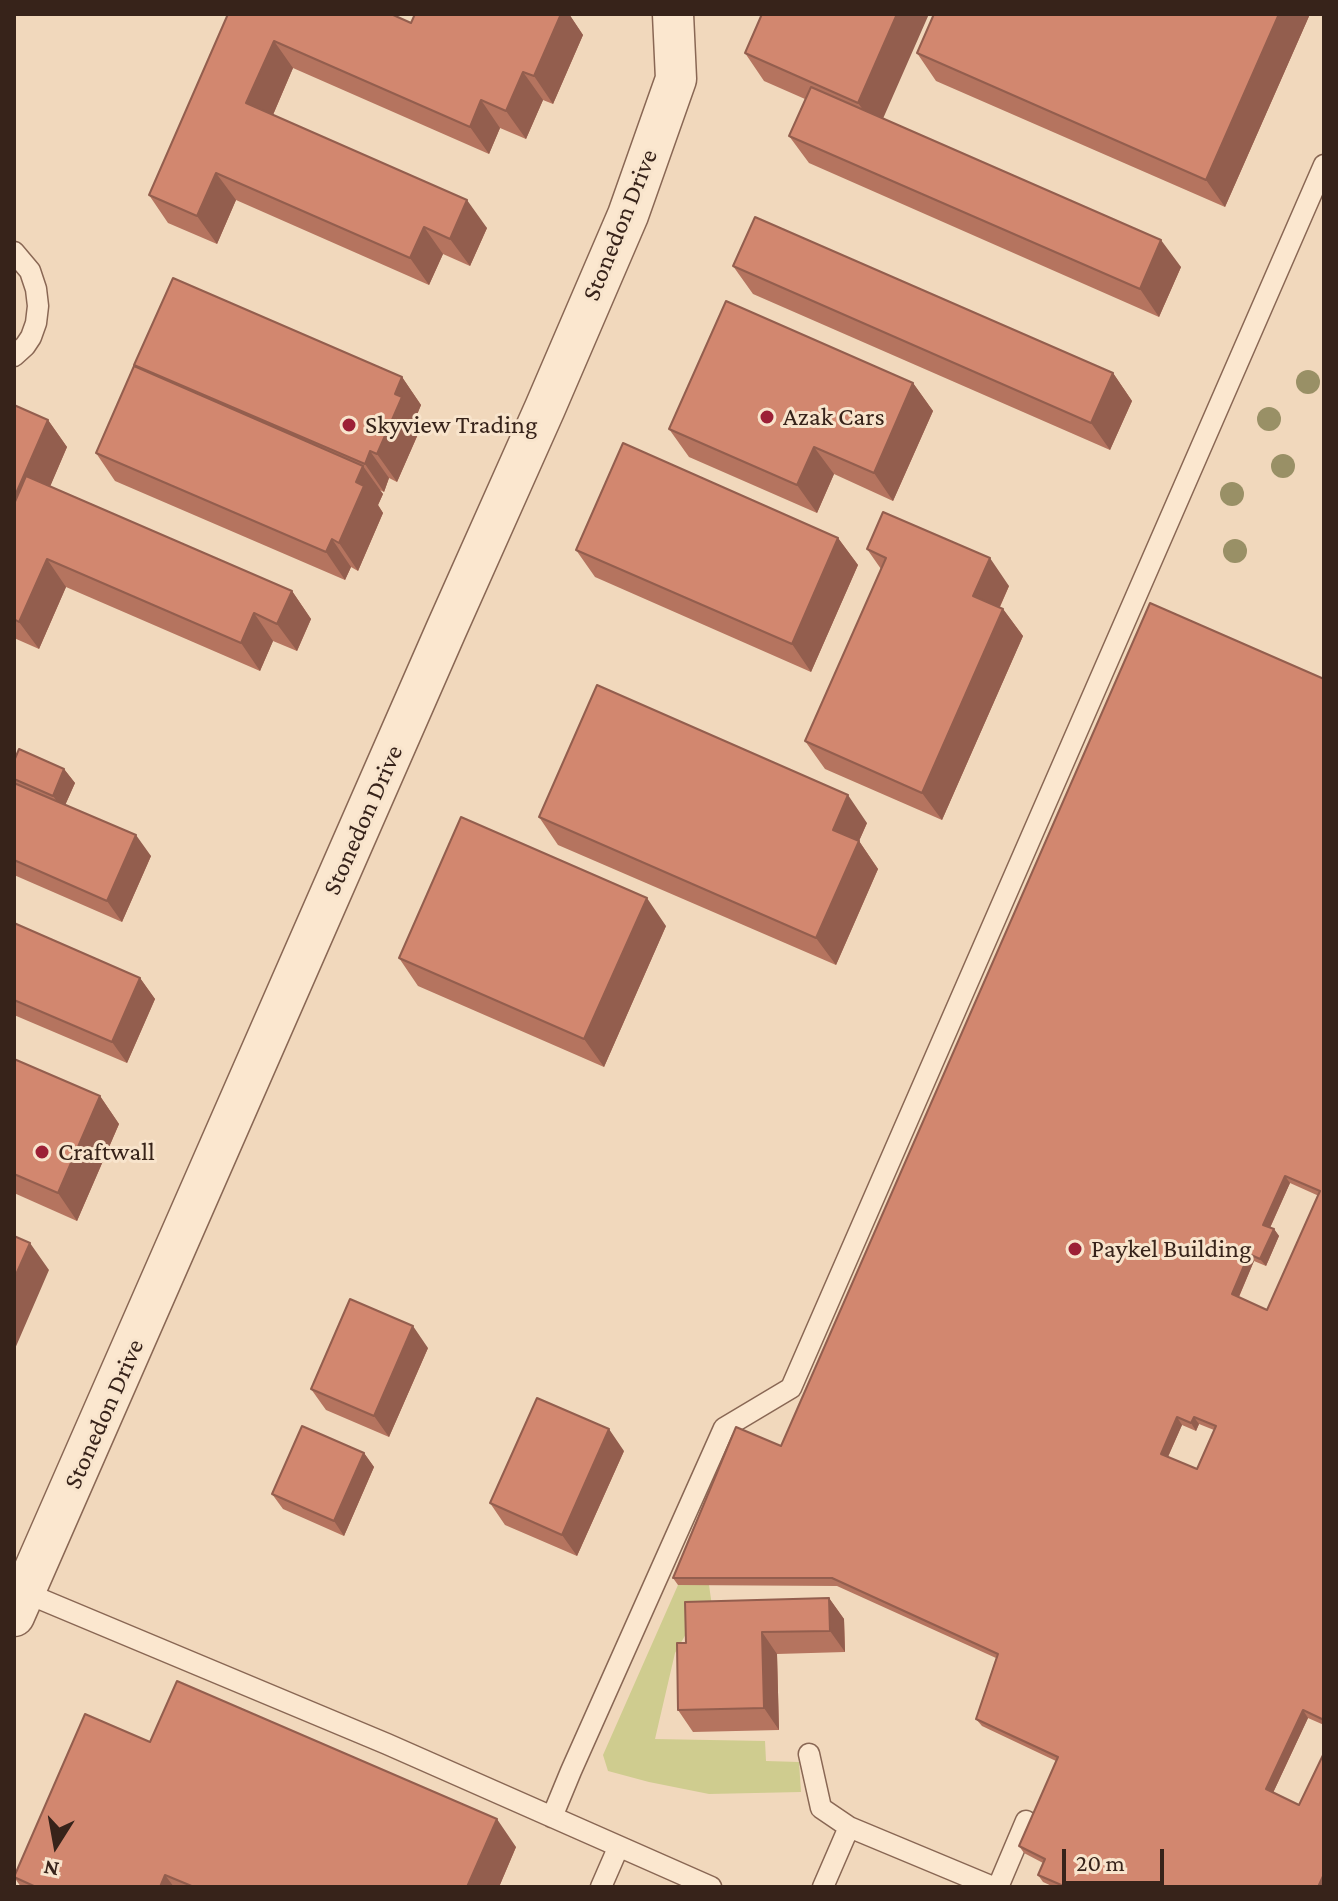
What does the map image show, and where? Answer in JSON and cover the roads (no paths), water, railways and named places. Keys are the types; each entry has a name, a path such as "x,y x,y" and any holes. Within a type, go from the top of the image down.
{"street":[{"name":"Stonedon Drive","path":"20,1605 628,215 676,79 673,14"}],"lane":[{"path":"552,1817 724,1428 791,1388 1324,165"},
{"path":"14,252 30,271 38,306 31,337 14,356"},
{"path":"20,1605 285,1701 552,1817 684,1880 711,1887"},
{"path":"809,1754 821,1808 849,1827 995,1887 1026,1821"},
{"path":"823,1887 849,1827"},
{"path":"601,1887 618,1848"}],"place":[{"name":"Azak Cars","path":"767,417"},
{"name":"Skyview Trading","path":"349,425"},
{"name":"Craftwall","path":"42,1152"},
{"name":"Paykel Building","path":"1075,1249"}]}
